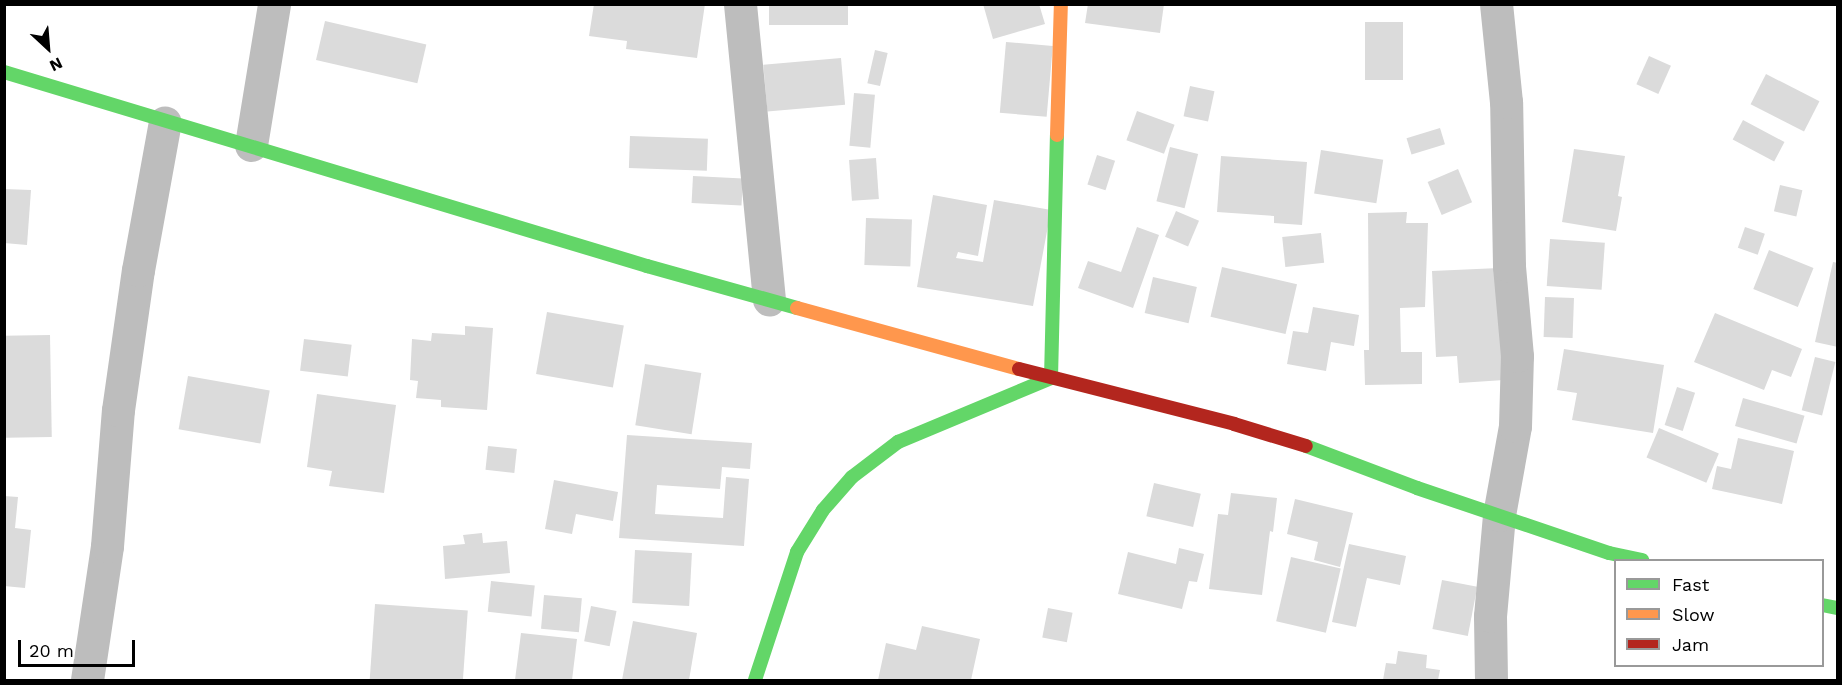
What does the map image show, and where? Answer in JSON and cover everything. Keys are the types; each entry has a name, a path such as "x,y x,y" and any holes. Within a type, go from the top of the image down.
{"street":[{"path":"251,145 274,4"},
{"path":"740,4 769,300"},
{"path":"1051,378 1061,4"},
{"path":"1491,681 1490,616 1499,515 1515,426 1517,356 1509,266 1506,102 1496,4"},
{"path":"4,72 647,266 1051,378 1234,424 1333,454 1417,488 1635,559"},
{"path":"87,681 107,546 118,411 134,293 165,122"},
{"path":"755,681 797,552 823,510 852,477 898,442 948,418 1051,378"}],"building":[{"path":"594,4 705,4 697,58 626,49 627,41 589,36"},
{"path":"983,4 1039,4 1045,24 993,39"},
{"path":"1088,4 1164,4 1160,33 1085,23"},
{"path":"769,5 848,5 848,25 769,25"},
{"path":"325,21 426,44 417,83 316,60"},
{"path":"1365,22 1403,22 1403,80 1365,80"},
{"path":"1006,42 1053,46 1047,117 1000,113"},
{"path":"875,50 888,53 880,86 867,83"},
{"path":"1649,56 1671,66 1658,94 1636,84"},
{"path":"841,58 845,105 767,112 763,65"},
{"path":"1766,74 1819,101 1804,132 1751,104"},
{"path":"1190,86 1214,91 1208,122 1184,116"},
{"path":"854,93 875,95 870,148 849,146"},
{"path":"1137,111 1175,125 1164,154 1126,140"},
{"path":"1743,120 1784,142 1774,161 1733,139"},
{"path":"1440,128 1445,144 1411,154 1407,138"},
{"path":"630,136 708,139 707,171 629,168"},
{"path":"1170,147 1198,154 1185,208 1156,201"},
{"path":"1574,149 1625,156 1618,196 1622,197 1616,231 1562,222"},
{"path":"1321,150 1383,160 1376,203 1314,193"},
{"path":"1097,155 1115,161 1105,190 1087,184"},
{"path":"1221,156 1307,162 1302,225 1274,223 1274,216 1217,212"},
{"path":"876,158 879,199 852,201 849,160"},
{"path":"1458,169 1472,202 1442,215 1428,182"},
{"path":"693,176 743,179 742,206 692,203"},
{"path":"1780,185 1802,190 1796,216 1774,211"},
{"path":"4,189 31,190 27,245 4,243"},
{"path":"933,195 987,205 978,256 958,252 956,258 983,262 994,200 1051,210 1033,306 917,287"},
{"path":"1176,211 1199,221 1188,247 1165,237"},
{"path":"1407,212 1406,223 1428,223 1425,307 1400,308 1401,352 1422,352 1422,384 1365,385 1364,350 1369,350 1368,213"},
{"path":"866,218 912,220 910,267 864,265"},
{"path":"1137,227 1159,235 1133,308 1078,288 1088,261 1121,272"},
{"path":"1745,227 1765,234 1758,255 1738,248"},
{"path":"1321,233 1324,263 1285,267 1282,237"},
{"path":"1550,239 1605,243 1602,290 1547,286"},
{"path":"1769,250 1814,268 1798,307 1753,289"},
{"path":"1833,262 1838,263 1838,347 1815,342"},
{"path":"1222,267 1297,284 1286,334 1211,317"},
{"path":"1499,268 1504,380 1459,383 1457,356 1436,357 1432,271"},
{"path":"1153,277 1197,287 1189,323 1145,313"},
{"path":"1545,297 1574,298 1573,338 1544,337"},
{"path":"1313,307 1359,315 1354,346 1331,342 1326,371 1287,364 1293,331 1308,333"},
{"path":"547,312 624,326 613,388 536,374"},
{"path":"1715,313 1802,349 1791,377 1772,370 1764,390 1694,362"},
{"path":"465,326 493,328 487,410 441,407 441,400 416,398 418,381 410,380 412,339 431,341 432,333 465,335"},
{"path":"50,335 52,437 6,438 4,336"},
{"path":"304,339 352,345 348,377 300,371"},
{"path":"1564,349 1664,365 1653,433 1572,420 1577,393 1557,390"},
{"path":"1815,357 1835,362 1822,415 1802,410"},
{"path":"645,364 701,373 692,434 635,425"},
{"path":"188,376 270,390 260,444 179,429"},
{"path":"1677,387 1695,393 1683,431 1665,425"},
{"path":"317,394 396,405 384,493 329,486 332,471 307,467"},
{"path":"1743,398 1805,416 1797,444 1735,426"},
{"path":"1659,428 1719,453 1706,483 1646,457"},
{"path":"627,435 752,443 750,469 722,467 720,489 657,485 655,514 723,518 726,477 749,479 744,546 619,538"},
{"path":"1738,438 1794,451 1782,504 1712,489 1717,466 1731,469"},
{"path":"488,446 517,449 514,473 485,470"},
{"path":"554,480 618,492 613,521 576,514 572,534 545,529"},
{"path":"1154,483 1201,494 1193,527 1146,516"},
{"path":"1231,493 1277,498 1273,532 1270,531 1262,595 1209,589 1218,514 1228,515"},
{"path":"4,496 18,497 15,528 31,530 25,588 4,586"},
{"path":"1295,499 1353,513 1340,567 1314,560 1318,542 1287,534"},
{"path":"482,533 483,543 507,541 510,573 445,579 443,546 465,544 463,535"},
{"path":"1349,544 1406,556 1400,585 1367,578 1356,627 1332,622"},
{"path":"1179,548 1204,554 1197,582 1189,581 1182,609 1118,594 1128,552 1176,564"},
{"path":"635,550 692,553 689,606 632,603"},
{"path":"1291,557 1341,568 1326,633 1276,621"},
{"path":"1442,580 1477,587 1468,636 1432,629"},
{"path":"491,581 535,586 532,616 488,612"},
{"path":"544,595 582,598 579,632 541,629"},
{"path":"375,604 468,610 463,680 370,680"},
{"path":"591,606 617,611 610,646 584,641"},
{"path":"1048,608 1073,613 1067,642 1042,637"},
{"path":"633,621 697,633 689,680 622,680"},
{"path":"922,626 980,639 971,680 878,680 886,643 916,650"},
{"path":"521,633 577,639 572,680 515,680"},
{"path":"1398,651 1427,655 1426,668 1440,670 1438,680 1383,680 1386,663 1396,664"}],"traffic: fast":[{"path":"4,72 647,266 797,308"},
{"path":"755,680 797,552 823,510 852,477 898,442 1051,378 1057,135"},
{"path":"1306,446 1417,488 1609,553 1637,559"},
{"path":"1824,605 1838,608"}],"traffic: slow":[{"path":"1057,135 1061,4"},
{"path":"797,308 1019,369"}],"traffic: jam":[{"path":"1019,369 1234,424 1306,446"}]}
